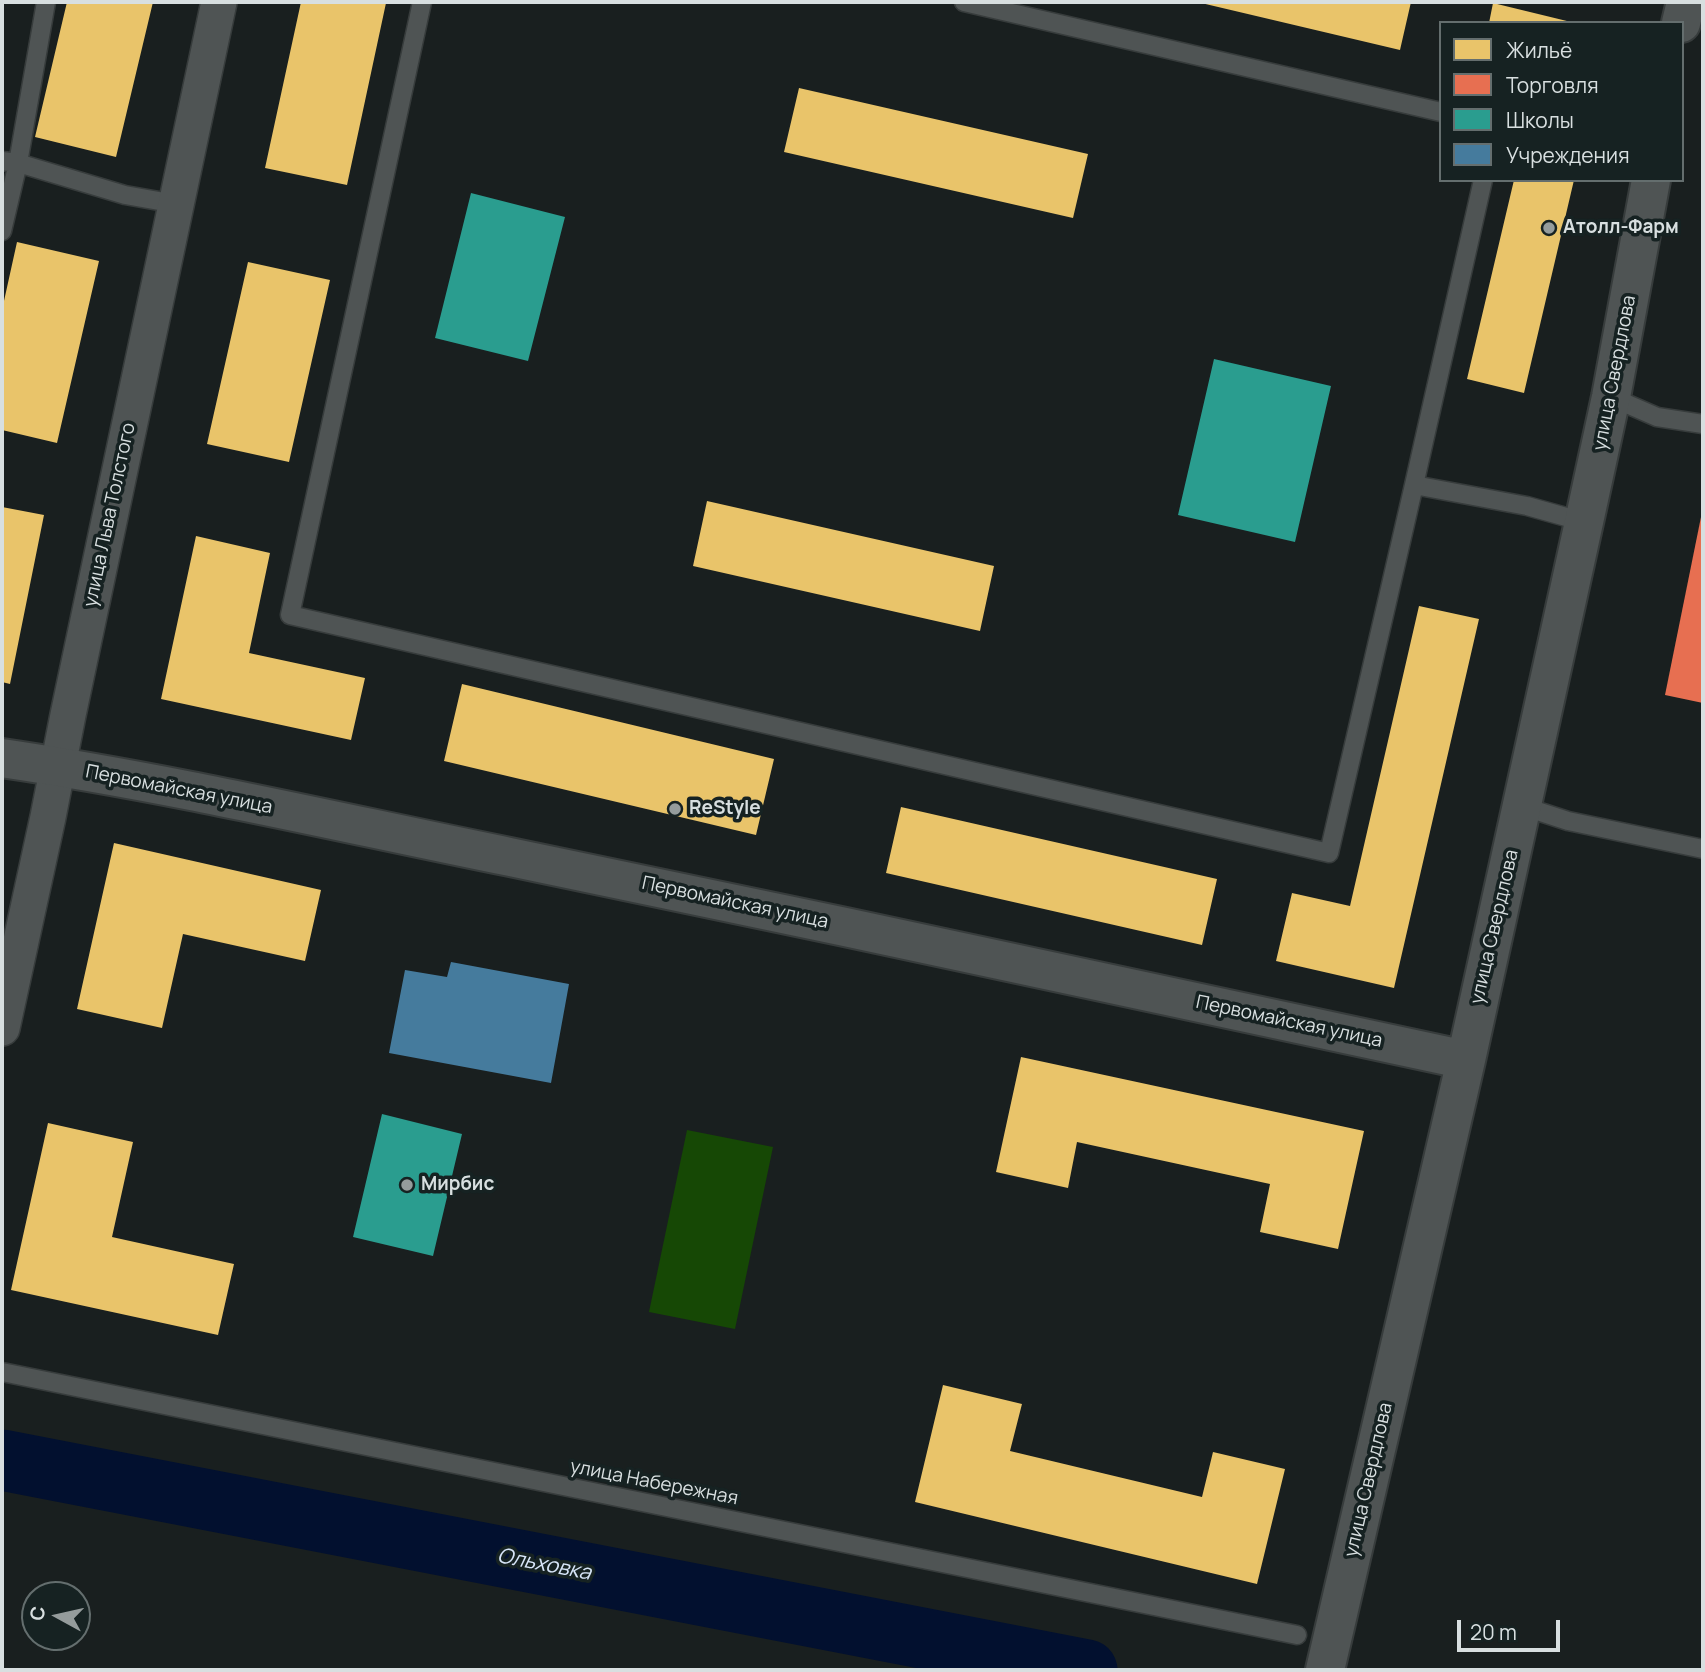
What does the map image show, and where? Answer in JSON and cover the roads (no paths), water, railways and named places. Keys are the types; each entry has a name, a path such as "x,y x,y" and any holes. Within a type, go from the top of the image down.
{"main road":[{"path":"1681,21 1686,2"},
{"name":"улица Свердлова","path":"1317,1649 1466,1060 1612,397 1651,182"},
{"name":"Первомайская улица","path":"2,758 57,766 831,923 1466,1060"}],"street":[{"name":"улица Льва Толстого","path":"2,1028 219,2"}],"lane":[{"path":"2,231 10,162 46,2"},
{"path":"422,2 290,615 1329,853 1483,182"},
{"path":"972,3 1439,112"},
{"path":"10,162 125,195 176,204"},
{"path":"1612,397 1657,417 1703,424"},
{"path":"1414,485 1527,506 1584,522"},
{"path":"1522,806 1568,821 1703,849"},
{"name":"улица Набережная","path":"2,1372 1317,1649"}],"waterway":[{"name":"Ольховка","path":"2,1460 1087,1670"}],"place":[{"name":"Атолл-Фарм","path":"1549,228"},
{"name":"ReStyle","path":"675,809"},
{"name":"Мирбис","path":"407,1185"}]}
